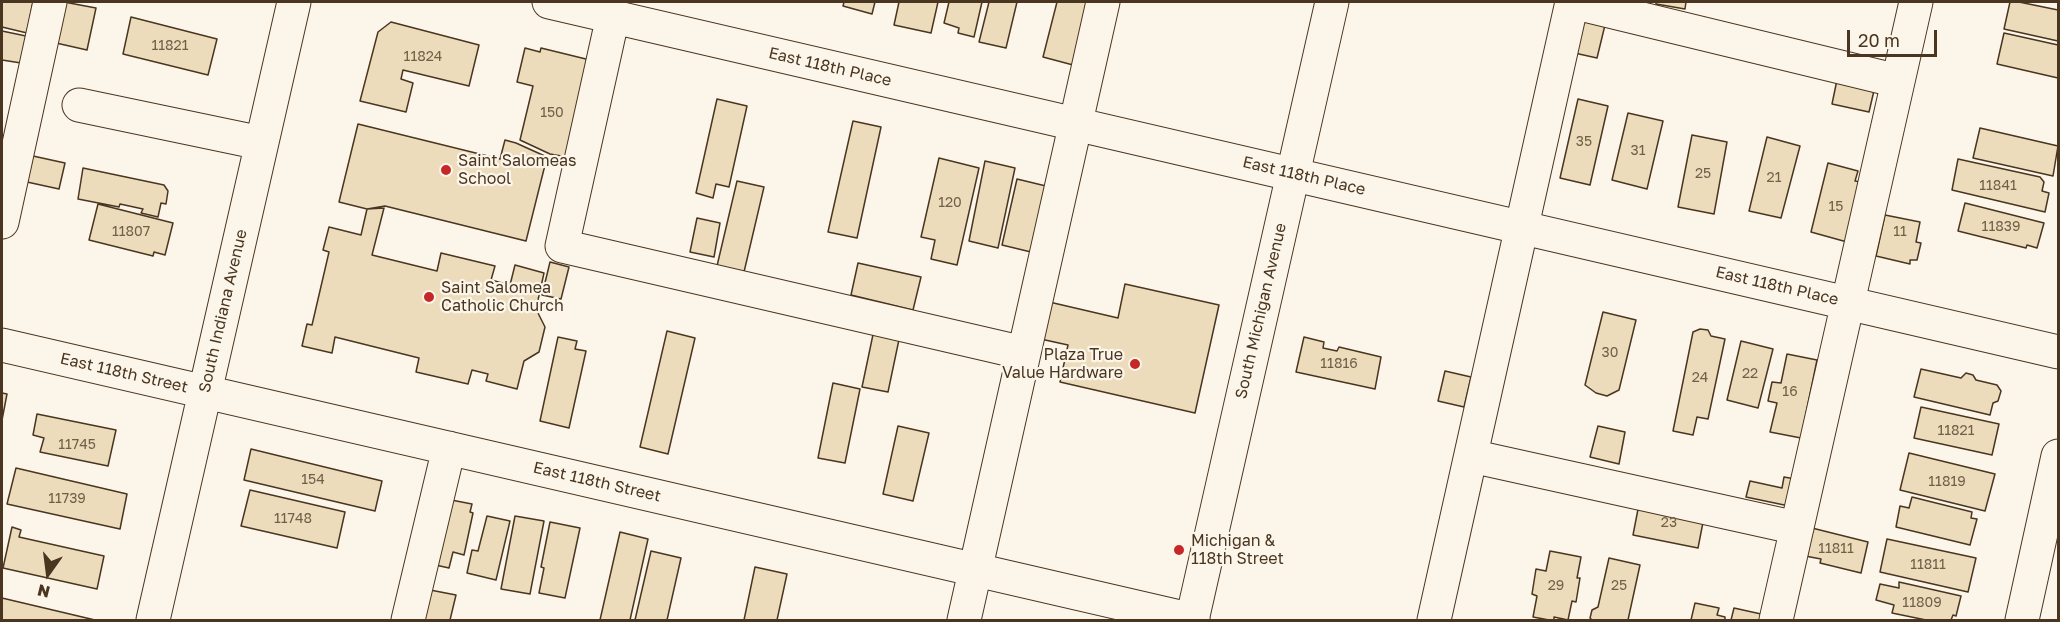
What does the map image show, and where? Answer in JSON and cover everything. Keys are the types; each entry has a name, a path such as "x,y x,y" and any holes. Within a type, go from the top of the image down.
{"street":[{"path":"2,222 12,120 50,2"},
{"name":"South Indiana Avenue","path":"153,621 294,2"},
{"name":"East 118th Place","path":"549,2 2058,352"},
{"path":"964,621 1103,2"},
{"name":"South Michigan Avenue","path":"1193,620 1332,2"},
{"path":"1434,621 1572,2 1898,81"},
{"path":"1776,621 1916,2"},
{"path":"613,16 562,246 1024,353"},
{"path":"79,105 261,144"},
{"name":"East 118th Street","path":"2,345 1193,620"},
{"path":"408,621 449,448"},
{"path":"1471,456 1797,528"},
{"path":"2022,621 2058,456"}],"building":[{"path":"2,2 33,2 27,33 2,27"},
{"path":"64,2 96,8 87,50 56,43"},
{"path":"844,2 875,2 872,14 843,6"},
{"path":"899,2 938,2 931,33 894,25"},
{"path":"949,2 982,2 974,37 958,33 959,28 944,23"},
{"path":"989,2 1017,2 1006,48 979,42"},
{"path":"1057,2 1089,2 1073,65 1043,57"},
{"path":"1656,2 1686,2 1685,9 1656,4"},
{"path":"2010,2 2058,10 2058,41 2004,29"},
{"path":"131,17 217,39 208,75 123,54"},
{"path":"1577,19 1605,25 1597,58 1570,52"},
{"path":"391,22 479,45 469,86 403,70 401,79 413,83 406,112 360,101 378,32"},
{"path":"2,31 26,36 21,63 2,60"},
{"path":"2004,33 2058,45 2058,78 1997,64"},
{"path":"525,48 540,52 541,48 590,60 567,157 550,154 520,140 533,86 517,82"},
{"path":"1838,75 1876,82 1869,112 1832,104"},
{"path":"717,99 747,106 729,187 716,184 713,198 696,193"},
{"path":"1578,99 1608,106 1590,185 1560,178"},
{"path":"1628,113 1663,121 1647,189 1612,180"},
{"path":"853,121 881,127 857,238 828,232"},
{"path":"358,124 500,159 505,140 547,157 526,241 385,206 367,209 339,202"},
{"path":"1980,128 2058,146 2053,176 1973,158"},
{"path":"1692,135 1727,142 1714,214 1678,207"},
{"path":"1767,137 1800,146 1781,218 1749,211"},
{"path":"33,156 65,163 59,189 27,182"},
{"path":"939,158 979,168 957,265 931,259 935,240 921,237"},
{"path":"1958,159 2040,177 2044,182 2042,191 2049,193 2045,212 1952,190"},
{"path":"985,161 1015,168 998,248 969,241"},
{"path":"1828,163 1858,171 1855,181 1861,182 1847,242 1811,232"},
{"path":"83,168 164,185 168,191 166,204 161,203 158,217 141,213 143,209 78,199"},
{"path":"1017,179 1046,186 1031,252 1002,245"},
{"path":"737,181 764,187 744,272 717,266"},
{"path":"1965,203 2044,223 2037,248 2027,245 2026,248 1958,231"},
{"path":"98,204 173,223 165,255 154,252 153,256 89,240"},
{"name":"Saint Salomea Catholic Church","path":"384,208 372,255 437,271 441,253 495,266 491,280 510,285 515,265 544,273 536,309 545,327 539,352 524,361 517,389 486,381 488,374 472,370 468,384 416,372 419,358 335,337 332,353 302,346 307,324 312,325 329,252 323,250 329,227 361,235 367,209"},
{"path":"1885,215 1920,222 1916,242 1921,243 1917,260 1910,260 1910,264 1876,256"},
{"path":"697,218 720,223 714,257 690,252"},
{"path":"550,262 569,267 561,299 542,295"},
{"path":"858,263 921,277 913,310 851,295"},
{"name":"Plaza True Value Hardware","path":"1125,284 1219,305 1195,413 1060,382 1068,345 1036,338 1045,301 1118,318"},
{"path":"1603,312 1636,320 1619,390 1607,396 1596,393 1585,385"},
{"path":"875,325 901,330 888,392 862,387"},
{"path":"1700,329 1708,330 1711,336 1725,339 1708,419 1697,417 1693,435 1673,431 1693,332"},
{"path":"667,331 695,338 668,454 640,447"},
{"path":"558,337 577,341 575,349 586,351 569,428 540,421"},
{"path":"1304,337 1324,342 1323,348 1337,351 1339,347 1381,357 1375,389 1296,372"},
{"path":"1741,341 1773,349 1758,408 1727,400"},
{"path":"1787,354 1817,360 1801,438 1770,432 1777,403 1768,401 1772,382 1781,383"},
{"path":"1921,369 1961,378 1966,373 1973,375 1976,380 1997,385 2001,391 1998,401 1993,403 1990,415 1914,397"},
{"path":"1445,371 1471,377 1464,407 1438,401"},
{"path":"833,383 860,389 845,463 818,458"},
{"path":"2,393 7,394 2,420"},
{"path":"1921,407 1999,424 1992,455 1914,438"},
{"path":"37,414 116,430 108,466 40,452 44,438 33,435"},
{"path":"898,426 929,433 913,501 883,494"},
{"path":"1598,426 1625,432 1619,464 1590,457"},
{"path":"251,449 382,481 375,511 244,480"},
{"path":"1909,453 1995,474 1985,511 1900,490"},
{"path":"16,468 127,494 120,529 7,504"},
{"path":"1784,477 1795,479 1789,506 1746,497 1750,481 1782,488"},
{"path":"250,490 345,512 337,548 241,526"},
{"path":"1912,497 1972,512 1971,518 1977,519 1970,545 1896,527 1900,506 1909,508"},
{"path":"446,499 472,504 470,512 473,513 464,555 453,552 449,568 431,564"},
{"path":"1640,499 1705,512 1698,548 1633,535"},
{"path":"487,516 510,521 496,580 467,573 472,550 478,551"},
{"path":"515,516 544,521 530,594 501,589"},
{"path":"550,522 580,528 565,598 539,593 544,568 541,567"},
{"path":"12,527 21,530 19,537 104,556 97,589 3,568"},
{"path":"1812,528 1868,542 1861,573 1820,563 1821,559 1805,556"},
{"path":"620,532 648,539 630,620 600,620"},
{"path":"1887,539 1976,558 1968,592 1880,572"},
{"path":"651,551 681,558 667,620 635,620"},
{"path":"1550,551 1581,557 1576,602 1572,601 1568,620 1533,617 1537,596 1532,594 1536,569 1546,571"},
{"path":"1609,558 1640,565 1628,620 1592,620 1590,618 1592,610 1598,607"},
{"path":"755,567 787,574 777,620 744,620"},
{"path":"1899,582 1961,596 1956,616 1953,615 1951,620 1926,620 1892,613 1894,605 1876,600 1880,584 1899,588"},
{"path":"425,589 456,595 450,620 419,620"},
{"path":"2,598 95,620 2,620"},
{"path":"1695,603 1719,608 1717,615 1725,617 1725,620 1691,620"},
{"path":"1734,608 1761,614 1760,620 1731,620"}],"place":[{"name":"Saint Salomeas School","path":"446,170"},
{"name":"Saint Salomea Catholic Church","path":"429,297"},
{"name":"Plaza True Value Hardware","path":"1135,364"},
{"name":"Michigan & 118th Street","path":"1179,550"}]}
